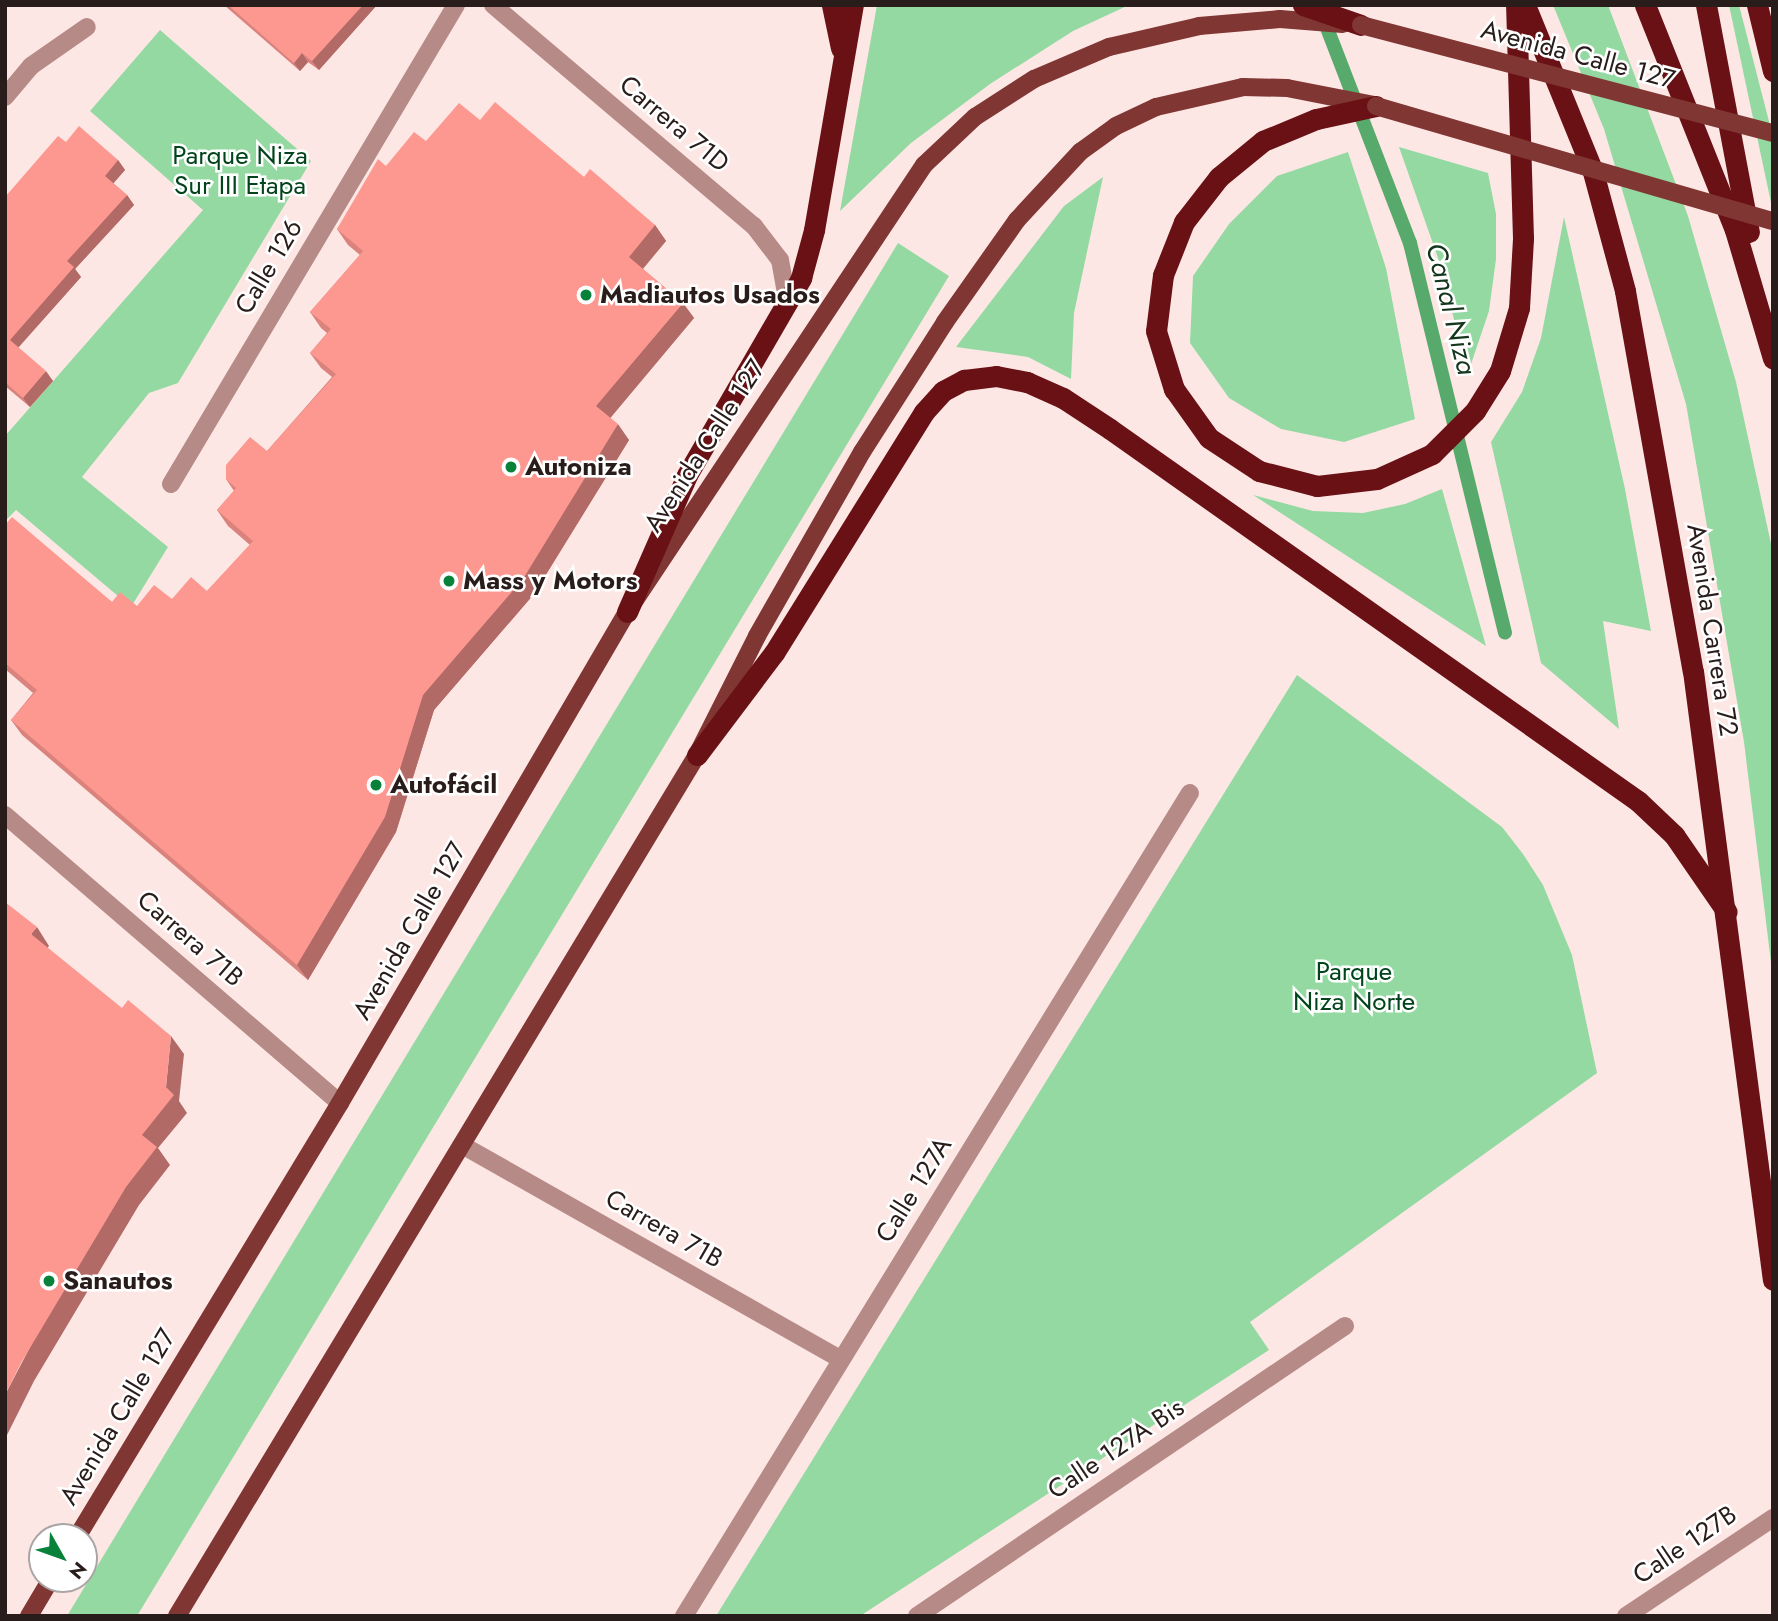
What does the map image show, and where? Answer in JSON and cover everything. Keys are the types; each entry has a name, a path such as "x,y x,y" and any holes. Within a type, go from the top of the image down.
{"highway":[{"path":"832,5 844,63"},
{"path":"627,612 687,475 788,304 814,230 853,5"},
{"path":"1303,5 1361,25"},
{"path":"1376,106 1316,119 1263,141 1219,177 1184,222 1163,275 1156,331 1174,389 1209,438 1259,471 1317,485 1377,479 1421,459 1475,411 1500,371 1519,308 1523,238 1516,5"},
{"name":"Avenida Carrera 72","path":"1525,5 1593,172 1625,291 1693,671 1727,912 1773,1280"},
{"path":"1645,5 1735,230 1766,327"},
{"path":"1706,5 1773,358"},
{"path":"1757,5 1773,71"},
{"path":"697,755 775,653 924,412 943,391 964,380 996,376 1027,382 1063,398 1110,429 1638,801 1683,846 1727,912"}],"main road":[{"name":"Avenida Calle 127","path":"85,1523 340,1103 627,612 924,164 975,117 1034,79 1109,47 1199,26 1280,19 1361,25 1773,133"},
{"path":"177,1616 697,755 757,636 862,452 945,322 1017,220 1064,167 1116,126 1156,107 1243,87 1287,88 1376,106 1773,221"},
{"path":"29,1616 43,1593"}],"street":[{"name":"Calle 126","path":"171,484 456,5"},
{"name":"Carrera 71D","path":"493,5 754,226 780,260 788,304"},
{"path":"5,97 31,66 87,27"},
{"name":"Calle 127A","path":"684,1616 1190,793"},
{"name":"Carrera 71B","path":"5,815 340,1103"},
{"name":"Carrera 71B","path":"462,1145 840,1359"},
{"name":"Calle 127A Bis","path":"917,1616 1345,1326"},
{"name":"Calle 127B","path":"1626,1616 1773,1518"}],"green space":[{"path":"877,5 1129,5 1073,31 990,84 911,143 840,211"},
{"path":"1553,5 1608,5 1688,216 1736,382 1773,553 1773,979 1744,742 1686,404 1604,129"},
{"path":"1729,5 1739,5 1773,137 1773,212"},
{"name":"Parque Niza Sur III Etapa","path":"160,30 311,161 178,383 149,393 82,477 168,547 131,607 16,510 5,521 5,436 203,210 90,111"},
{"path":"1399,147 1488,173 1496,214 1496,259 1489,311 1468,373 1438,258"},
{"path":"1348,152 1386,268 1415,419 1344,442 1281,429 1229,398 1190,343 1193,276 1229,224 1277,176"},
{"path":"1103,177 1074,313 1071,379 1028,357 956,347 1064,206"},
{"path":"1564,217 1625,489 1651,631 1603,621 1619,729 1541,663 1491,442 1522,392 1541,338"},
{"path":"898,243 949,276 137,1616 67,1616 81,1593 98,1593 98,1565"},
{"path":"1442,489 1486,646 1253,495 1313,511 1363,513 1405,504"},
{"name":"Parque Niza Norte","path":"1297,675 1502,827 1523,854 1543,885 1572,955 1597,1073 1250,1322 1269,1350 860,1616 716,1616"}],"building":[{"path":"228,5 363,5 312,61 302,53 294,63"},
{"path":"495,102 584,177 590,169 655,225 629,257 683,303 596,406 618,424 523,579 423,695 385,817 297,965 11,720 37,690 5,663 5,525 12,517 112,602 120,592 137,606 154,585 172,599 191,577 207,591 253,541 217,510 236,488 226,479 226,465 250,437 267,451 336,374 310,353 331,329 310,312 363,251 337,229 378,159 386,166 414,132 426,141 459,103 480,120"},
{"path":"79,126 118,160 105,176 127,195 67,261 74,267 10,340 46,371 23,398 5,382 5,197 58,136 66,142"},
{"name":"Sanautos","path":"5,902 37,927 31,934 122,1008 128,1000 171,1036 166,1087 174,1095 142,1135 157,1147 126,1187 21,1363 5,1395"}],"waterway":[{"name":"Canal Niza","path":"1322,15 1410,243 1505,633"}],"place":[{"name":"Madiautos Usados","path":"586,295"},
{"name":"Autoniza","path":"511,467"},
{"name":"Mass y Motors","path":"449,581"},
{"name":"Autofácil","path":"376,785"},
{"name":"Sanautos","path":"49,1281"}]}
